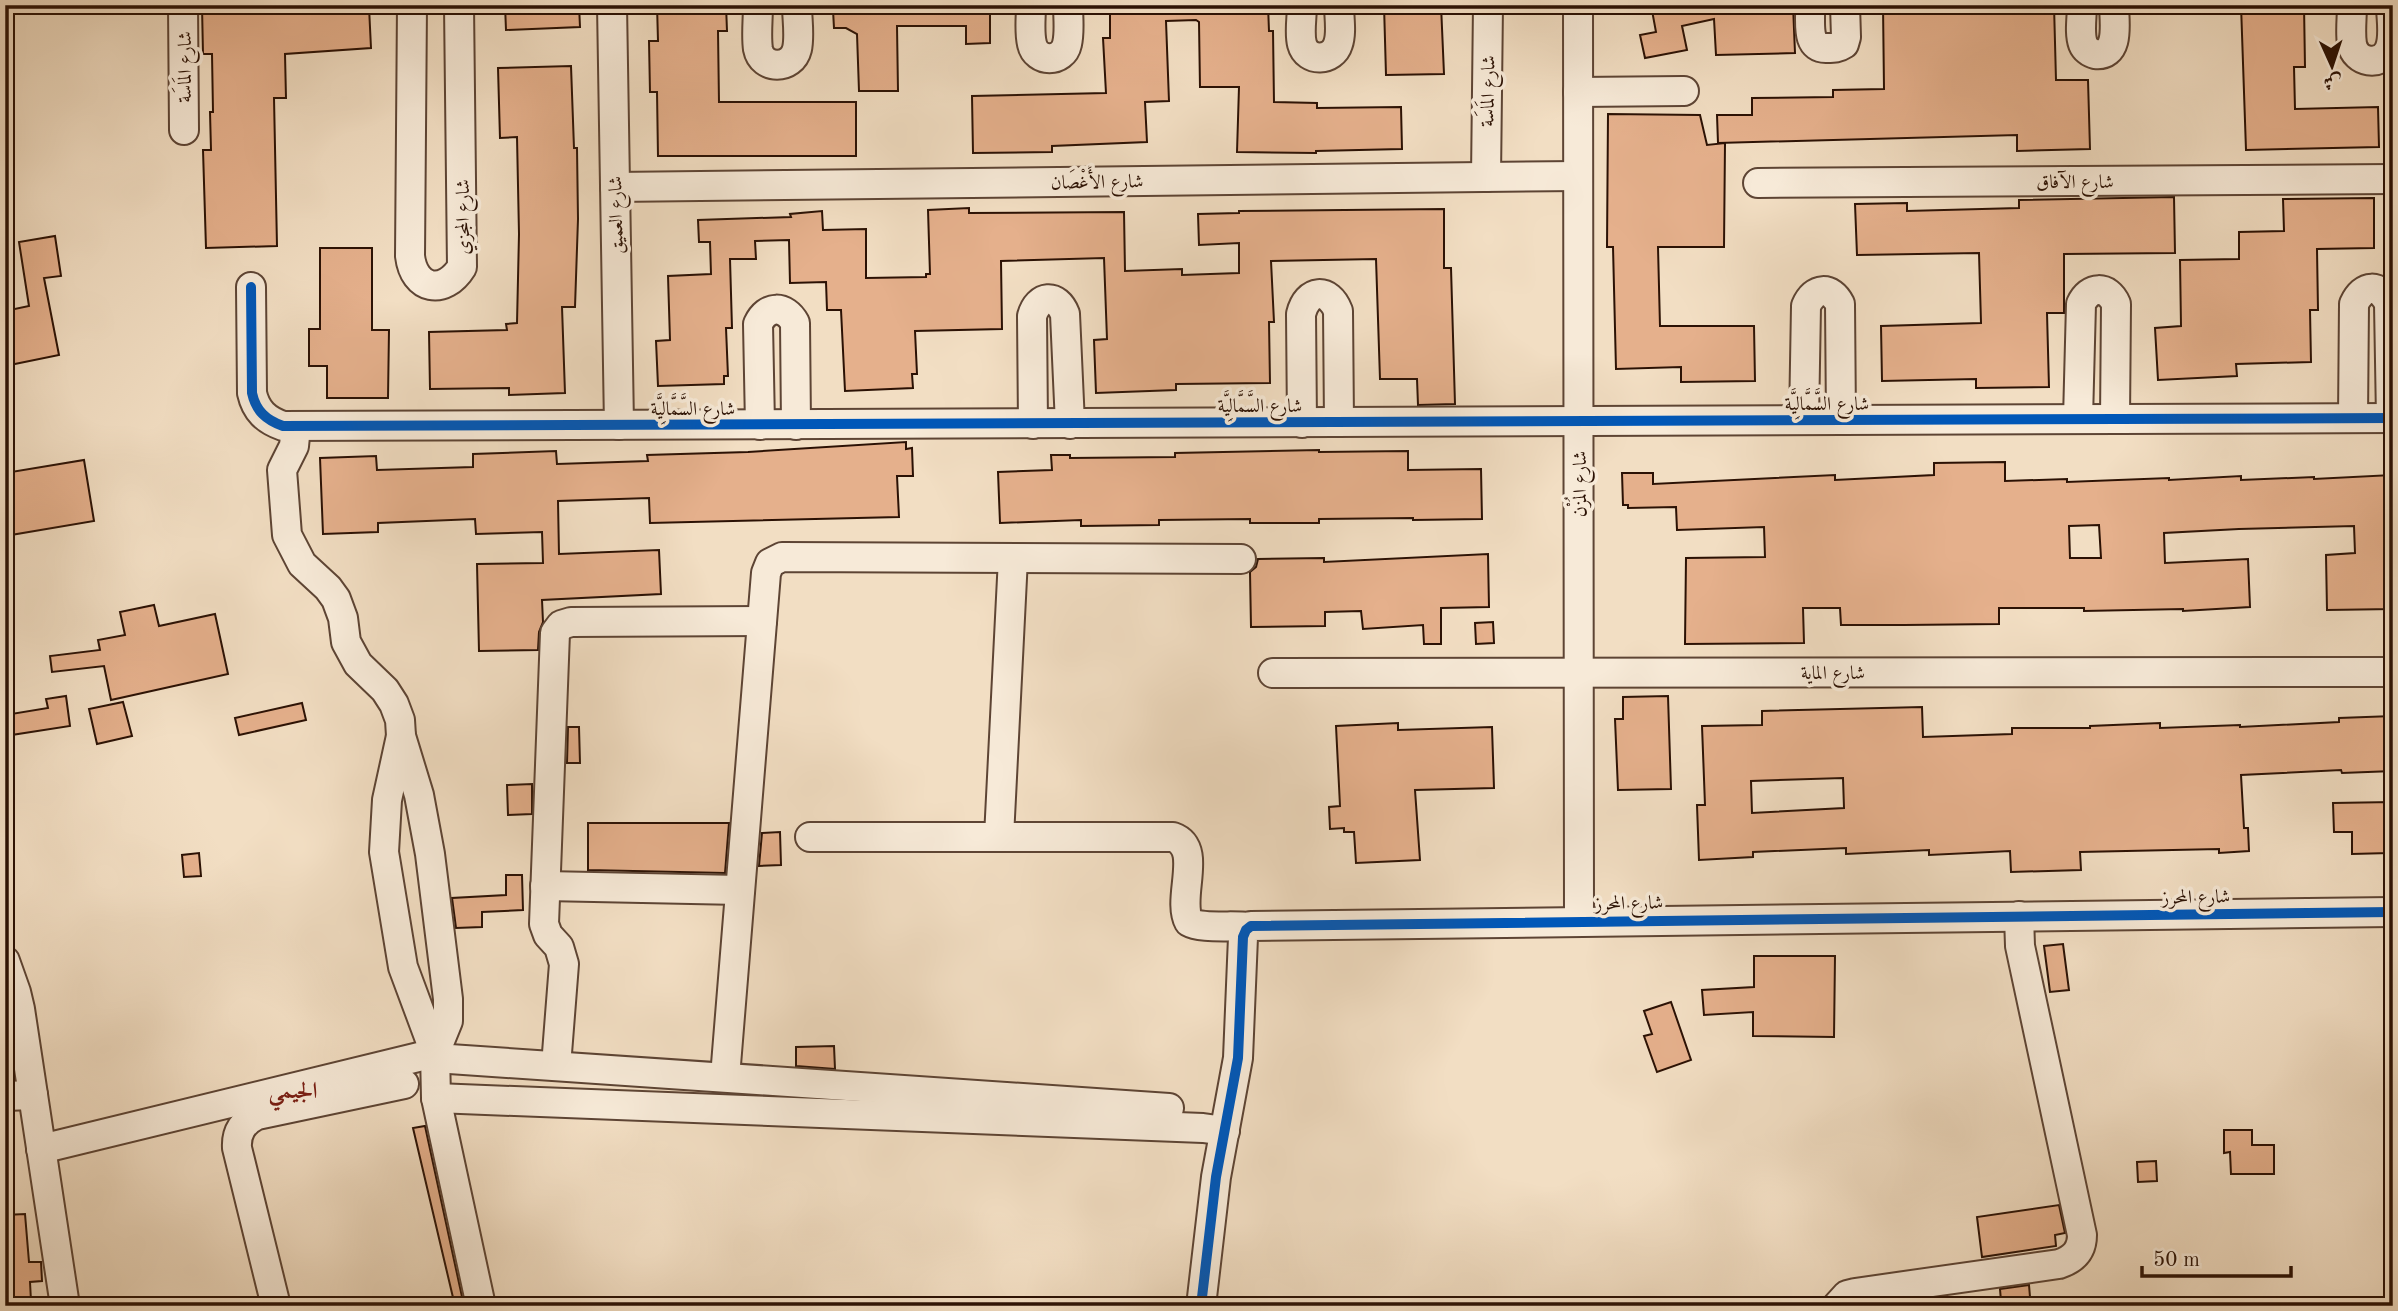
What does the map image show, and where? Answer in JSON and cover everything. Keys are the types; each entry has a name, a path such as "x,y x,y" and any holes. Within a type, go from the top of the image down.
{"street":[{"name":"شارع المَاسَة","path":"184,5 184,130"},
{"name":"شارع المجزي","path":"412,5 410,256 412,269 419,280 431,286 444,285 455,278 462,267 460,5"},
{"name":"شارع العميق","path":"612,5 619,425"},
{"path":"758,5 758,51 764,61 773,65 784,65 793,59 797,49 797,5"},
{"path":"1031,5 1032,45 1037,54 1045,59 1055,58 1063,53 1067,43 1068,5"},
{"path":"1302,5 1301,44 1307,53 1315,58 1326,57 1335,52 1339,43 1339,5"},
{"name":"شارع المَاسَة","path":"1486,177 1488,5"},
{"name":"شارع المُزْن","path":"1578,5 1580,920"},
{"path":"1810,5 1811,40 1815,46 1821,48 1837,48 1844,44 1845,5"},
{"path":"2082,5 2083,45 2089,52 2097,54 2105,53 2112,47 2115,39 2114,5"},
{"path":"2352,5 2352,46 2358,56 2368,61 2379,60 2388,53 2391,42 2391,5"},
{"path":"1578,93 1684,91"},
{"name":"شارع الأَغْصَان","path":"615,187 1578,176"},
{"name":"شارع الآفاق","path":"1758,183 2393,179"},
{"name":"شارع السَّمَّالِيَّة","path":"251,287 251,393 254,404 271,422 284,426 2392,418 2389,304 2378,289 2366,289 2358,295 2354,304 2353,418"},
{"name":"شارع السَّمَّالِيَّة","path":"1804,420 1806,306 1810,297 1818,291 1827,290 1836,295 1840,304 1841,420"},
{"path":"2078,419 2081,304 2085,296 2093,290 2105,290 2116,304 2115,419"},
{"name":"شارع السَّمَّالِيَّة","path":"1302,423 1301,314 1304,302 1312,295 1326,295 1334,301 1338,312 1339,422"},
{"path":"1033,424 1032,316 1035,306 1043,300 1053,299 1062,305 1066,314 1070,424"},
{"name":"شارع السَّمَّالِيَّة","path":"761,425 758,324 762,315 781,309 790,314 795,323 796,425"},
{"path":"296,426 293,446 282,470 284,524 287,535 302,564 336,599 352,654 366,673 385,690 394,704 426,825 448,999 448,1021 435,1055"},
{"path":"725,1077 767,568 777,558 1241,559"},
{"path":"810,837 999,837 1013,558"},
{"path":"556,1066 564,964 559,947 548,935 544,924 554,639 558,628 571,622 762,621"},
{"name":"شارع الماية","path":"1273,673 2393,672"},
{"path":"401,736 387,800 384,852 403,967 435,1055 436,1098 481,1306"},
{"name":"شارع المحرز","path":"999,837 1178,838 1185,844 1188,853 1185,912 1189,922 1198,926 2393,912"},
{"path":"545,887 740,890"},
{"path":"1837,1306 1847,1296 1855,1293 2059,1264 2072,1259 2080,1248 2082,1235 2020,946 2019,916"},
{"path":"1201,1306 1216,1178 1238,1058 1243,937 1248,927"},
{"path":"5,961 16,992 19,1095 41,1149 65,1306"},
{"path":"41,1149 435,1055 556,1066 1169,1108"},
{"path":"276,1306 237,1148 238,1132 249,1119 257,1115 404,1084"},
{"path":"436,1098 1189,1127 1225,1131"}],"building":[{"path":"326,5 327,10 369,7 371,48 285,54 286,98 274,98 277,246 206,248 203,150 211,150 210,112 213,112 212,54 203,54 202,6"},
{"path":"505,5 579,5 580,27 506,30"},
{"path":"657,5 726,5 727,31 718,31 719,102 856,102 856,156 658,156 657,92 650,92 649,41 658,41"},
{"path":"856,5 990,5 990,43 966,44 966,26 897,26 898,91 859,91 857,34 846,28 834,28 833,10 856,9"},
{"path":"1110,5 1268,5 1269,31 1273,31 1274,102 1317,103 1317,108 1401,107 1402,149 1316,153 1237,152 1239,87 1200,87 1199,22 1196,20 1166,21 1169,101 1145,102 1147,142 1052,146 1052,152 973,153 972,96 1106,93 1103,38 1110,38"},
{"path":"1384,5 1441,5 1444,74 1386,75"},
{"path":"1651,5 1793,5 1795,53 1716,55 1714,19 1682,26 1687,50 1645,58 1640,35 1656,32"},
{"path":"1883,5 2054,5 2056,80 2088,80 2090,149 2017,151 2017,135 1718,143 1717,115 1752,115 1752,98 1833,97 1833,90 1884,89"},
{"path":"2241,5 2304,5 2305,67 2294,67 2295,109 2378,107 2379,147 2246,150"},
{"path":"571,66 574,148 577,148 578,219 575,307 562,307 565,393 509,395 509,388 430,389 429,332 507,330 506,324 517,323 517,137 500,138 498,68"},
{"path":"1608,114 1700,115 1707,145 1725,143 1724,247 1658,247 1660,326 1754,326 1755,381 1681,382 1681,367 1616,369 1613,247 1607,247"},
{"path":"2174,197 2175,253 2064,254 2064,313 2047,313 2049,387 1976,388 1976,379 1882,381 1881,326 1981,323 1979,253 1857,255 1855,204 1907,203 1907,211 2019,208 2019,200"},
{"path":"2374,198 2374,248 2317,249 2318,310 2310,310 2311,362 2236,364 2237,376 2158,380 2155,328 2181,326 2180,260 2239,259 2239,232 2284,231 2283,199"},
{"path":"969,208 969,213 1124,212 1125,271 1182,269 1182,275 1239,273 1239,243 1199,245 1198,214 1239,211 1444,209 1444,268 1451,268 1455,404 1418,405 1417,379 1380,379 1376,259 1271,261 1274,322 1269,322 1270,383 1176,384 1176,390 1096,393 1094,340 1107,339 1104,258 1001,261 1002,329 915,331 917,374 912,374 913,388 845,391 841,310 827,310 826,282 790,283 789,240 755,241 756,259 730,259 732,328 726,328 728,376 724,376 724,384 658,386 656,341 670,340 668,276 711,274 710,242 699,242 698,220 791,217 790,214 822,211 823,230 866,229 866,278 926,277 926,274 930,274 928,210"},
{"path":"55,236 61,276 44,278 59,355 5,366 5,311 29,306 19,242"},
{"path":"320,248 372,248 372,330 389,330 388,398 327,398 327,366 309,366 309,329 320,329"},
{"path":"906,442 906,449 912,448 913,476 897,476 899,517 650,523 649,498 558,501 559,554 659,550 661,594 542,600 543,622 539,632 538,650 479,651 477,564 543,563 542,532 476,534 475,519 378,523 378,532 323,534 320,458 376,456 377,470 473,467 473,454 556,451 557,464 648,461 647,455"},
{"path":"1408,451 1408,470 1481,469 1482,519 1319,519 1319,523 1250,523 1250,519 1159,520 1159,525 1081,526 1081,520 1000,523 998,472 1052,470 1051,455 1070,455 1070,458 1175,457 1175,453"},
{"path":"84,460 94,521 5,536 5,473"},
{"path":"2005,462 2005,481 2169,480 2241,476 2241,480 2314,479 2392,475 2393,609 2327,610 2326,555 2355,553 2354,526 2239,529 2164,533 2165,563 2248,559 2250,607 2183,611 1999,608 1999,624 1904,625 1841,625 1840,608 1803,608 1804,643 1685,644 1686,558 1765,557 1764,527 1677,530 1676,507 1628,508 1628,505 1623,505 1622,473 1653,473 1653,484 1835,475 1835,480 1934,475 1934,463","holes":["2099,525 2101,558 2070,558 2069,526"]},
{"path":"1488,554 1489,607 1441,608 1441,644 1424,644 1423,625 1363,629 1361,611 1325,612 1325,626 1251,627 1250,572 1256,567 1258,559 1324,558 1324,562"},
{"path":"154,605 159,626 215,614 228,674 111,700 104,666 52,672 50,656 100,650 98,640 125,635 120,612"},
{"path":"1493,622 1494,643 1476,644 1475,623"},
{"path":"66,696 70,726 5,736 5,715 48,708 46,699"},
{"path":"1668,696 1671,789 1618,790 1615,719 1623,719 1623,697"},
{"path":"123,702 132,736 97,744 89,709"},
{"path":"302,703 306,720 239,735 235,718"},
{"path":"1922,707 1923,737 2012,734 2012,728 2090,728 2160,723 2160,728 2240,727 2339,722 2339,718 2393,716 2393,771 2342,773 2341,770 2241,775 2244,828 2248,828 2249,851 2219,853 2219,849 2080,852 2081,870 2011,872 2010,851 1929,855 1929,850 1846,854 1846,848 1753,852 1753,857 1699,860 1697,805 1705,805 1702,726 1762,725 1762,711","holes":["1843,778 1844,808 1752,813 1751,781"]},
{"path":"1398,723 1398,730 1492,727 1494,788 1415,790 1420,860 1356,863 1354,832 1344,832 1344,828 1330,829 1329,807 1340,806 1336,726"},
{"path":"568,727 579,727 580,763 567,763"},
{"path":"532,784 532,814 508,815 507,785"},
{"path":"2393,802 2393,850 2388,850 2389,853 2352,854 2352,832 2334,832 2333,803"},
{"path":"588,823 729,823 725,873 588,870"},
{"path":"780,832 781,865 759,866 762,833"},
{"path":"199,853 201,876 184,877 182,855"},
{"path":"506,875 522,875 523,910 482,912 482,927 456,928 452,898 506,895"},
{"path":"2063,944 2069,990 2050,992 2044,946"},
{"path":"1754,956 1835,956 1834,1037 1753,1036 1753,1012 1704,1015 1702,990 1754,987"},
{"path":"1671,1002 1691,1060 1657,1072 1644,1036 1652,1034 1644,1011"},
{"path":"8,1040 14,1079 5,1079 5,1041"},
{"path":"834,1046 835,1069 796,1066 796,1047"},
{"path":"425,1126 464,1306 455,1306 413,1128"},
{"path":"2224,1130 2252,1130 2252,1145 2274,1145 2274,1174 2231,1174 2230,1152 2224,1153"},
{"path":"2156,1161 2157,1181 2138,1182 2137,1162"},
{"path":"2059,1205 2065,1233 2055,1235 2056,1246 1982,1257 1977,1217"},
{"path":"25,1214 29,1262 41,1262 42,1281 30,1282 31,1301 5,1303 5,1215"},
{"path":"2029,1285 2030,1297 2001,1301 2000,1289"}],"cycle path":[{"path":"251,287 252,393 263,414 283,426 2393,418"},
{"path":"1201,1306 1216,1177 1238,1058 1243,937 1251,926 2393,912"}],"district":[{"name":"الجيمي","path":"293,1090"}]}
